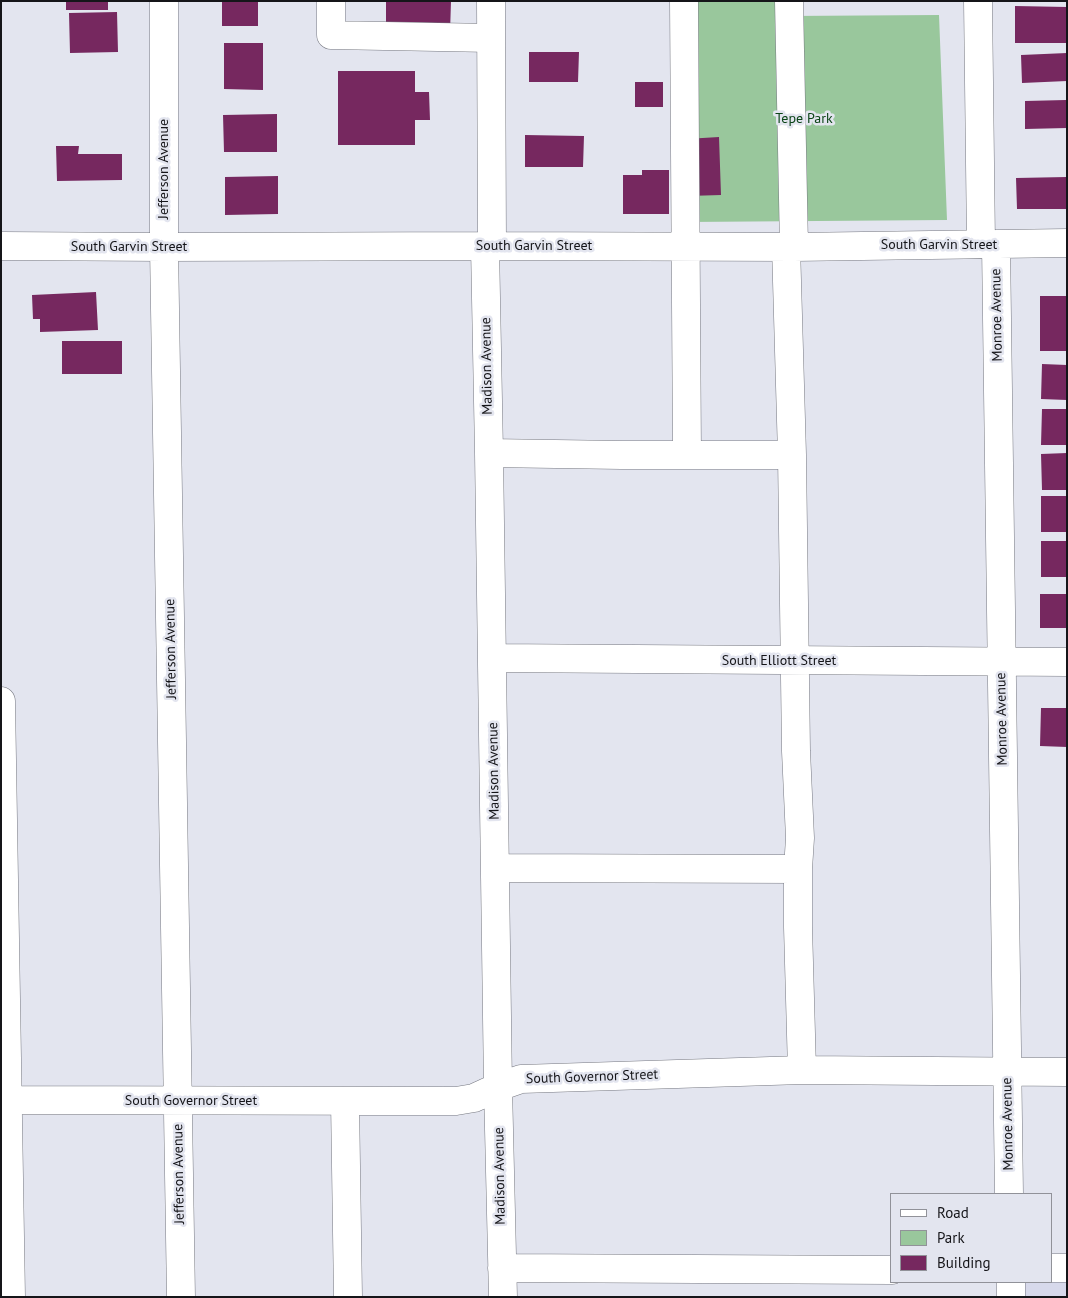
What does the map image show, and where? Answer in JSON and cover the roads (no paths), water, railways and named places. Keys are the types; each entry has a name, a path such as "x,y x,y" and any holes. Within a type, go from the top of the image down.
{"street":[{"name":"Jefferson Avenue","path":"164,1 164,247 181,1297"},
{"path":"331,1 331,35 491,38"},
{"name":"Madison Avenue","path":"491,1 488,246 489,453 498,1087 503,1297"},
{"path":"684,1 687,454"},
{"path":"789,1 792,455 796,751 800,838 798,927 802,1070"},
{"name":"Monroe Avenue","path":"978,1 989,245 1001,662 1009,1193"},
{"name":"South Garvin Street","path":"1,246 790,246 1067,243"},
{"path":"489,453 792,455"},
{"name":"South Elliott Street","path":"492,658 1067,662"},
{"path":"1,702 5,1100 11,1297"},
{"path":"495,868 798,869"},
{"name":"South Governor Street","path":"5,1100 456,1101 474,1098 522,1079 802,1070 1067,1072"},
{"path":"344,1101 348,1297"},
{"path":"502,1268 890,1270"},
{"path":"1053,1268 1067,1268"},
{"path":"1011,1283 1011,1297"}],"park label":[{"name":"Tepe Park","path":"804,119"}]}
